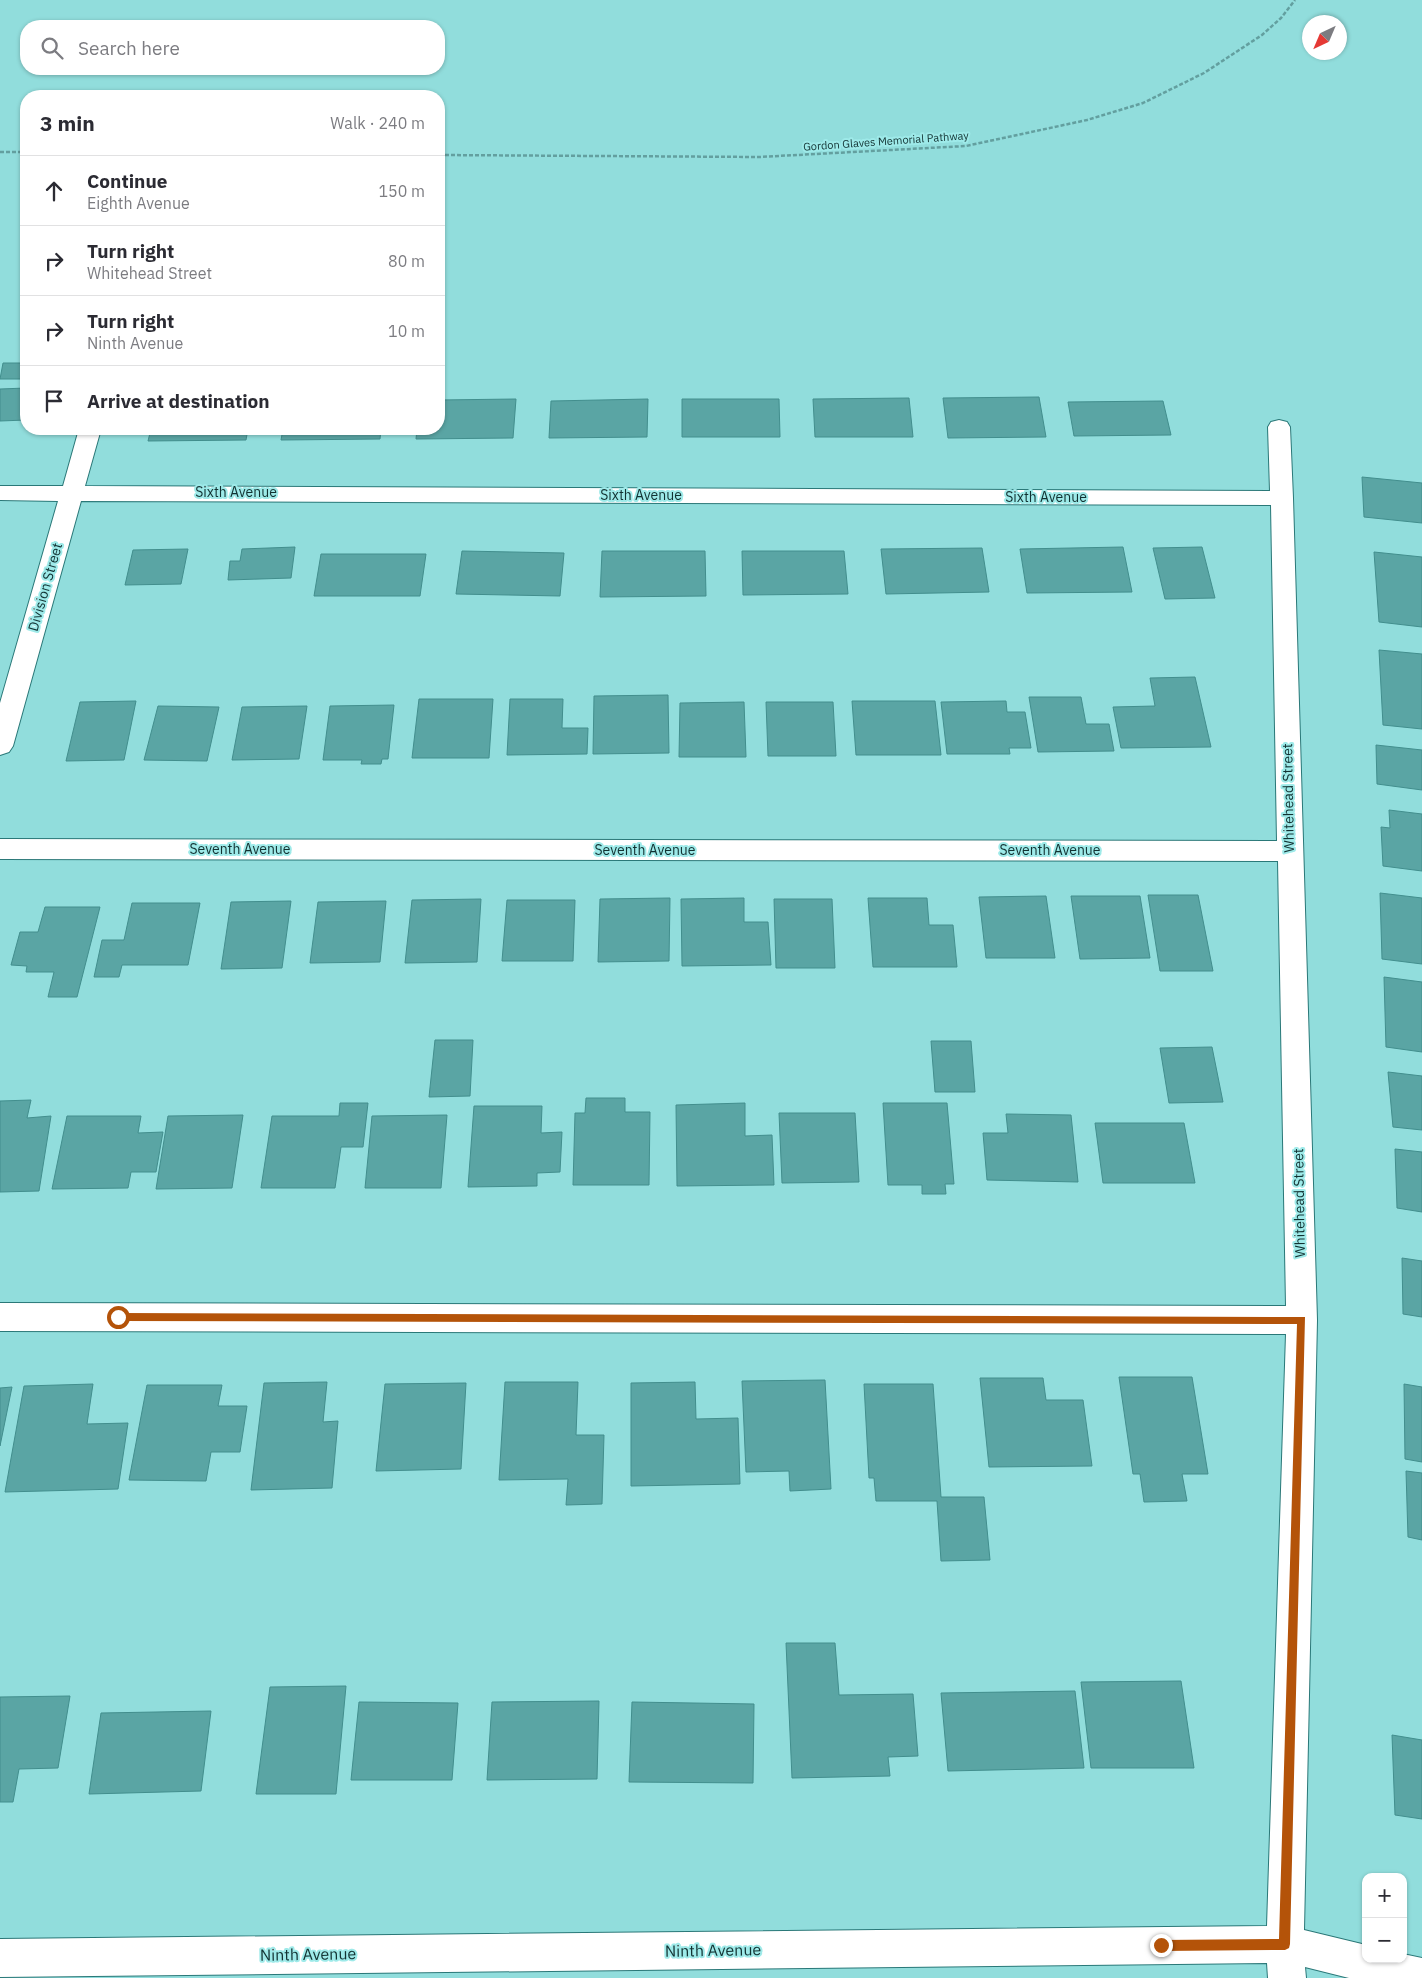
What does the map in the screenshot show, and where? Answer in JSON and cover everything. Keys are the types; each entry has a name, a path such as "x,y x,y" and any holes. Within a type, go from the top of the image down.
{"street":[{"name":"Whitehead Street","path":"1279,427 1302,1320 1286,1961"},
{"name":"Division Street","path":"0,746 88,435"},
{"name":"Sixth Avenue","path":"0,492 1282,498"},
{"name":"Seventh Avenue","path":"0,849 1289,851"},
{"path":"0,1317 1302,1320"},
{"name":"Ninth Avenue","path":"0,1958 1286,1961 1422,1976"}],"path":[{"name":"Gordon Glaves Memorial Pathway","path":"445,155 759,157 966,146 1087,120 1144,103 1204,73 1262,35 1281,18 1295,0"},
{"path":"0,152 20,152"}],"building":[{"path":"3,363 20,363 20,379 0,379"},
{"path":"20,388 20,420 0,421 0,389"},
{"path":"1039,397 1046,437 948,438 943,398"},
{"path":"909,398 913,437 815,437 813,399"},
{"path":"516,399 513,438 416,439 416,435 445,435 445,400"},
{"path":"648,399 647,437 549,438 551,401"},
{"path":"682,399 779,399 780,437 682,437"},
{"path":"1163,401 1171,435 1074,436 1068,402"},
{"path":"150,435 247,435 246,440 148,441"},
{"path":"282,435 380,435 380,439 281,440"},
{"path":"1362,477 1422,483 1422,523 1364,517"},
{"path":"295,547 291,578 228,580 230,561 240,561 242,549"},
{"path":"1123,547 1132,592 1027,593 1020,549"},
{"path":"1202,547 1215,598 1165,599 1153,548"},
{"path":"982,548 989,592 886,594 881,549"},
{"path":"188,549 181,584 125,585 133,550"},
{"path":"462,551 564,553 560,596 456,594"},
{"path":"602,551 705,551 706,596 600,597"},
{"path":"742,551 844,551 848,594 743,595"},
{"path":"1374,552 1422,557 1422,627 1379,622"},
{"path":"321,554 426,554 420,596 314,596"},
{"path":"1379,650 1422,654 1422,729 1383,725"},
{"path":"1195,677 1211,747 1121,748 1113,707 1155,706 1150,678"},
{"path":"668,695 669,753 593,754 594,696"},
{"path":"1029,697 1081,697 1086,724 1109,724 1114,751 1038,752"},
{"path":"419,699 493,699 489,758 412,758"},
{"path":"510,699 563,699 562,728 588,728 587,754 507,755"},
{"path":"136,701 124,760 66,761 80,702"},
{"path":"852,701 935,701 941,755 856,755"},
{"path":"1006,701 1007,712 1025,712 1031,748 1009,748 1010,754 947,754 941,702"},
{"path":"744,702 746,757 679,757 680,703"},
{"path":"766,702 833,702 836,756 768,756"},
{"path":"394,705 388,759 382,759 381,764 361,764 362,760 323,760 330,706"},
{"path":"158,706 219,707 207,761 144,760"},
{"path":"307,706 299,759 232,760 242,707"},
{"path":"1376,745 1422,750 1422,790 1377,784"},
{"path":"1389,810 1422,814 1422,871 1383,866 1381,827 1390,828"},
{"path":"1380,893 1422,898 1422,964 1382,959"},
{"path":"1148,895 1198,895 1213,971 1160,971"},
{"path":"1046,896 1055,958 986,958 979,897"},
{"path":"1071,896 1140,896 1150,958 1080,959"},
{"path":"670,898 669,961 598,962 600,899"},
{"path":"744,898 744,922 768,922 771,965 682,966 681,899"},
{"path":"868,898 927,898 929,925 953,925 957,967 873,967"},
{"path":"481,899 477,962 405,963 412,900"},
{"path":"774,899 832,899 835,968 776,968"},
{"path":"507,900 575,900 573,961 502,961"},
{"path":"291,901 282,968 221,969 231,902"},
{"path":"386,901 380,962 310,963 318,902"},
{"path":"132,903 200,903 188,965 122,965 119,977 94,977 102,940 124,940"},
{"path":"45,907 100,907 77,997 48,997 54,972 26,972 27,966 11,965 20,932 38,932"},
{"path":"1384,977 1422,982 1422,1052 1386,1047"},
{"path":"435,1040 473,1040 470,1096 429,1097"},
{"path":"931,1041 971,1041 975,1092 935,1092"},
{"path":"1212,1047 1223,1102 1169,1103 1160,1048"},
{"path":"1388,1072 1422,1076 1422,1130 1393,1127"},
{"path":"586,1098 625,1098 625,1112 650,1112 649,1185 573,1185 575,1113 585,1113"},
{"path":"31,1100 27,1118 51,1116 39,1191 0,1192 0,1101"},
{"path":"340,1103 368,1103 363,1147 341,1147 335,1188 261,1188 272,1116 339,1116"},
{"path":"745,1103 745,1136 772,1135 774,1185 677,1186 676,1105"},
{"path":"883,1103 947,1103 954,1184 945,1184 946,1194 922,1194 922,1185 888,1185"},
{"path":"474,1106 542,1106 541,1133 562,1132 560,1172 537,1173 537,1186 468,1187"},
{"path":"779,1113 855,1113 859,1182 782,1183"},
{"path":"1006,1114 1071,1115 1078,1182 987,1180 983,1133 1008,1133"},
{"path":"243,1115 232,1188 156,1189 168,1116"},
{"path":"447,1115 441,1188 365,1188 372,1116"},
{"path":"67,1116 141,1116 138,1133 163,1132 156,1172 131,1172 128,1188 52,1189"},
{"path":"1095,1123 1184,1123 1195,1183 1103,1183"},
{"path":"1395,1149 1422,1152 1422,1212 1397,1208"},
{"path":"1402,1258 1422,1261 1422,1317 1403,1314"},
{"path":"1119,1377 1192,1377 1208,1474 1182,1474 1187,1501 1144,1502 1140,1474 1133,1474"},
{"path":"980,1378 1043,1378 1046,1400 1083,1400 1092,1466 989,1467"},
{"path":"825,1380 831,1489 790,1491 789,1471 746,1472 742,1381"},
{"path":"327,1382 323,1422 338,1421 332,1488 251,1490 264,1383"},
{"path":"505,1382 578,1382 576,1435 604,1435 602,1504 566,1505 568,1479 499,1480"},
{"path":"695,1382 696,1419 738,1418 740,1484 631,1486 631,1383"},
{"path":"466,1383 461,1469 376,1471 385,1384"},
{"path":"93,1384 87,1424 128,1423 118,1489 5,1492 24,1386"},
{"path":"864,1384 933,1384 941,1497 984,1497 990,1560 941,1561 937,1501 876,1501 874,1478 869,1478"},
{"path":"1404,1384 1422,1387 1422,1462 1405,1459"},
{"path":"147,1385 222,1385 218,1406 247,1406 240,1452 211,1452 206,1481 129,1480"},
{"path":"12,1387 0,1446 0,1388"},
{"path":"1406,1471 1422,1473 1422,1540 1408,1537"},
{"path":"786,1643 835,1643 839,1695 913,1694 918,1756 888,1757 890,1776 792,1778"},
{"path":"1181,1681 1194,1768 1091,1768 1081,1682"},
{"path":"346,1686 336,1794 256,1794 270,1687"},
{"path":"1075,1691 1084,1768 948,1771 941,1693"},
{"path":"70,1696 58,1768 19,1769 13,1802 0,1802 0,1697"},
{"path":"599,1701 597,1779 487,1780 492,1702"},
{"path":"359,1702 458,1703 452,1780 351,1780"},
{"path":"632,1702 754,1704 753,1783 629,1782"},
{"path":"211,1711 201,1791 89,1794 101,1713"},
{"path":"1392,1735 1422,1740 1422,1819 1395,1815"}],"route":[{"path":"118,1317 1302,1320 1285,1944 1161,1945"}]}
